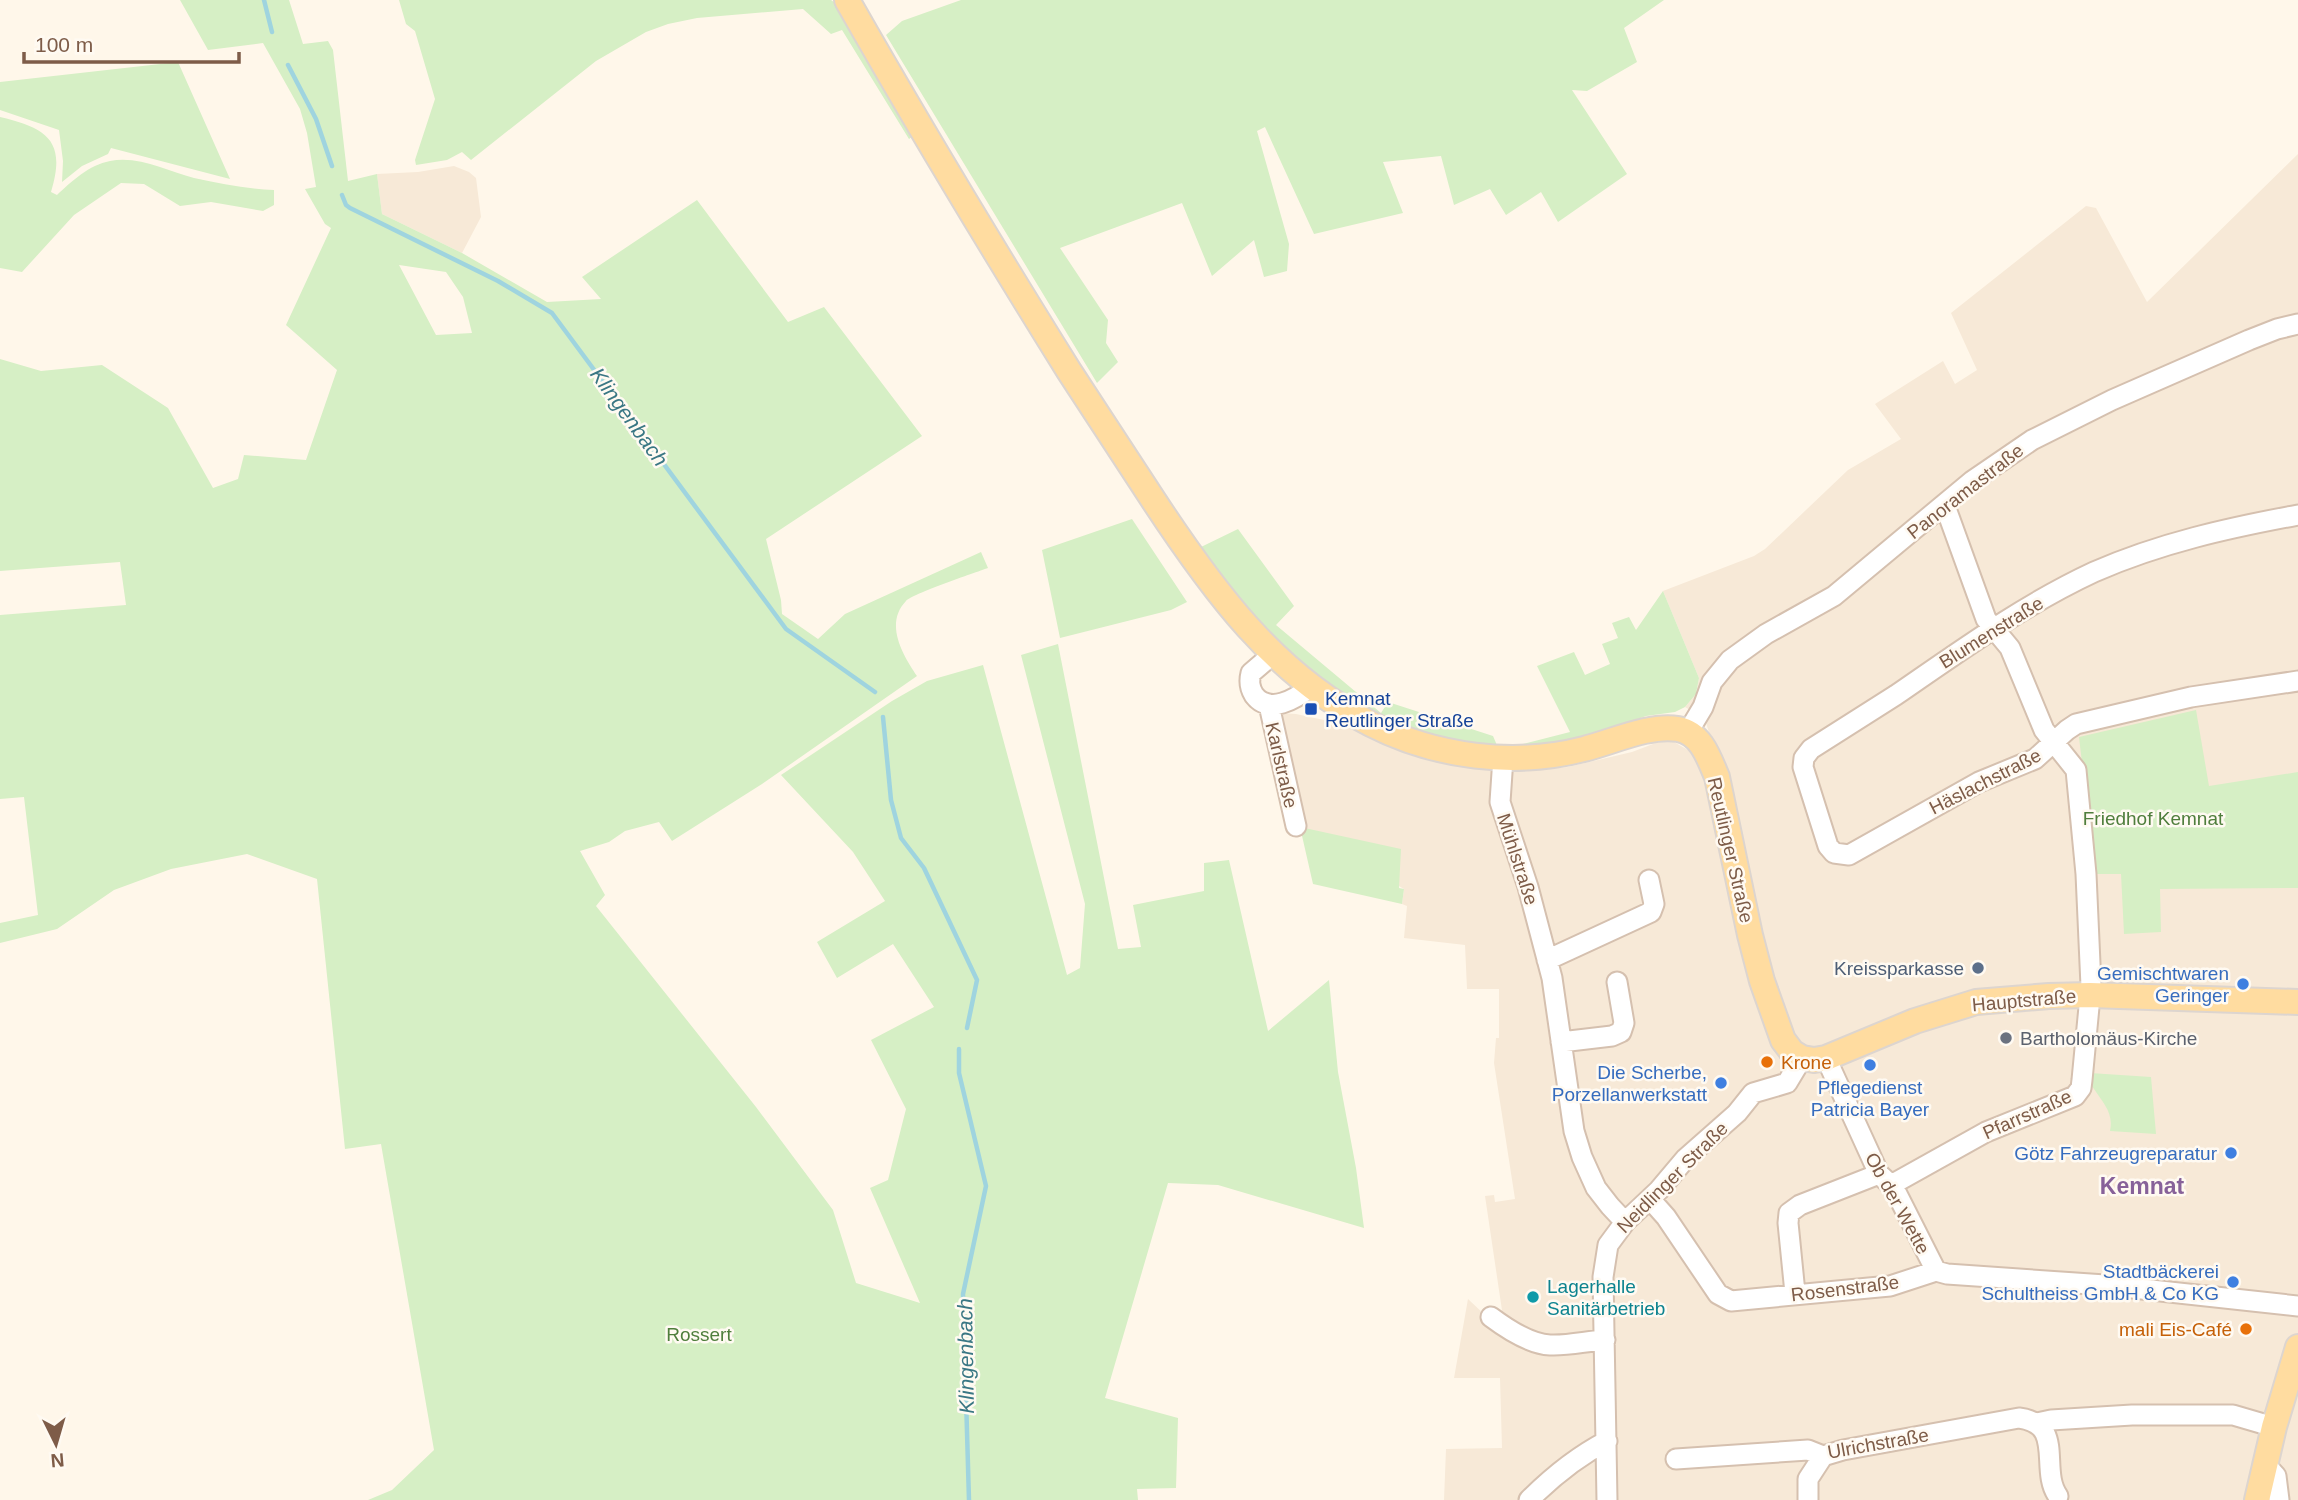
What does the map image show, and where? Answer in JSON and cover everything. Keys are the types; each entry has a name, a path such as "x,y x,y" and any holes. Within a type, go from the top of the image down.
{"main road":[{"path":"847,0 1023,297 1175,533 1227,604 1272,654 1310,687 1336,705 1397,736 1446,750 1503,758 1565,753 1658,729 1688,732"},
{"name":"Reutlinger Straße","path":"1688,732 1703,747 1717,777 1750,935 1775,1020 1785,1045 1814,1058"},
{"name":"Hauptstraße","path":"1814,1058 1968,1004 2090,995 2298,1002"},
{"path":"2257,1500 2274,1427 2298,1347"}],"street":[{"name":"Panoramastraße","path":"1688,732 1707,699 1713,682 1730,660 1766,634 1834,596 1992,466 2070,419 2249,340 2298,324"},
{"path":"1943,507 1948,514 1986,619 2010,648 2044,730 2076,770 2086,874 2090,995"},
{"name":"Blumenstraße","path":"1837,854 1829,849 1823,833 1803,767 1806,753 1993,629 2062,588 2135,556 2200,534 2298,515"},
{"name":"Karlstraße","path":"1272,654 1251,673 1249,682 1256,697 1269,705 1290,700 1310,687"},
{"name":"Häslachstraße","path":"1837,854 1854,854 1979,782 2035,759 2071,727 2206,695 2298,681"},
{"name":"Karlstraße","path":"1269,705 1296,826"},
{"name":"Mühlstraße","path":"1503,758 1499,793 1501,808 1528,887 1547,960 1555,996 1572,1120 1582,1157 1596,1188 1625,1222"},
{"path":"1547,960 1651,912 1654,904 1648,880"},
{"path":"1561,1042 1612,1036 1621,1032 1624,1023 1617,982"},
{"name":"Pfarrstraße","path":"1885,1180 1986,1132 2075,1096 2081,1088 2090,995"},
{"name":"Ob der Wette","path":"1814,1058 1936,1271"},
{"name":"Neidlinger Straße","path":"1608,1500 1603,1277 1605,1254 1613,1236 1686,1158 1727,1122 1753,1093 1787,1083 1814,1058"},
{"path":"1795,1293 1789,1213 1800,1205 1885,1180"},
{"name":"Rosenstraße","path":"1650,1199 1666,1217 1720,1297 1731,1301 1890,1286 1936,1271 2298,1306"},
{"path":"1491,1317 1511,1331 1549,1345 1605,1340"},
{"name":"Ulrichstraße","path":"1676,1459 1808,1450 1823,1456 2011,1419 2027,1419 2036,1423 2132,1415 2233,1415 2274,1427"},
{"path":"2036,1423 2047,1435 2052,1485 2061,1499"},
{"path":"1530,1500 1562,1471 1607,1441"},
{"path":"1808,1500 1808,1479 1823,1456"},
{"path":"2265,1464 2276,1475 2279,1500"}],"shaded area":[{"path":"2298,154 2298,1500 1444,1500 1446,1449 1502,1448 1500,1378 1454,1378 1468,1299 1486,1316 1503,1317 1485,1196 1494,1195 1495,1202 1515,1199 1494,1063 1496,1038 1499,1038 1499,989 1467,989 1465,945 1404,938 1407,906 1402,904 1404,889 1303,828 1279,713 1296,714 1348,727 1399,748 1476,766 1519,772 1568,767 1632,752 1661,741 1674,742 1688,750 1709,733 1705,719 1685,707 1696,694 1699,678 1663,591 1754,556 1765,549 1848,470 1901,439 1875,404 1943,361 1955,384 1977,370 1951,313 2086,206 2096,208 2147,302"},
{"path":"454,166 476,178 481,217 462,253 382,214 377,174 418,172"}],"green space":[{"name":"Rossert","path":"180,0 289,0 303,44 328,41 333,50 348,181 377,174 382,214 462,253 547,302 601,299 582,277 697,200 788,322 824,307 922,436 766,539 782,614 818,639 845,614 981,552 988,568 919,594 906,601 900,610 896,619 898,639 917,676 762,784 672,841 659,822 625,831 609,842 580,851 605,895 596,906 756,1107 833,1210 856,1283 920,1303 870,1188 888,1180 906,1109 871,1040 934,1007 893,944 837,978 817,942 885,901 853,852 781,775 892,701 927,681 983,665 1067,975 1080,968 1085,904 1021,655 1058,644 1118,949 1141,947 1133,905 1204,891 1204,863 1229,860 1268,1031 1329,980 1338,1072 1364,1228 1218,1185 1168,1183 1105,1398 1178,1418 1176,1488 1137,1489 1138,1500 368,1500 392,1490 434,1450 381,1144 345,1149 317,879 247,854 171,869 114,890 57,929 0,943 0,923 38,915 24,797 0,799 0,615 126,605 120,562 0,571 0,359 41,371 102,365 168,408 213,488 238,479 244,455 306,460 337,370 286,325 331,228 325,224 305,189 316,187 300,109 263,43 208,50","holes":["399,265 446,272 463,297 472,333 436,335"]},
{"path":"399,0 831,0 838,5 916,134 909,139 842,30 831,34 803,9 697,18 646,32 596,61 471,160 462,152 447,160 416,165 415,160 435,99 415,31 406,24"},
{"path":"961,0 1664,0 1624,28 1637,62 1587,91 1572,90 1627,174 1558,222 1541,192 1506,215 1490,189 1454,205 1441,156 1383,162 1403,213 1314,234 1265,127 1257,131 1289,244 1287,271 1264,277 1254,240 1212,276 1182,203 1060,248 1108,320 1106,343 1118,362 1097,383 886,35 902,21"},
{"path":"178,62 230,179 111,148 108,154 82,166 62,182 63,161 59,130 0,110 0,82"},
{"path":"0,117 30,126 49,139 56,160 51,192 57,195 95,166 110,161 131,160 204,180 274,190 274,205 263,211 211,202 180,206 144,184 121,183 74,215 22,272 0,268"},
{"path":"1132,519 1187,602 1171,610 1060,638 1042,550"},
{"path":"1238,529 1294,606 1276,625 1381,713 1388,702 1493,736 1499,750 1418,732 1374,718 1326,689 1261,629 1201,547"},
{"path":"1663,591 1699,678 1696,694 1685,707 1675,712 1646,716 1582,739 1499,750 1570,732 1537,666 1574,652 1585,675 1610,664 1602,644 1618,638 1612,623 1629,617 1636,630"},
{"name":"Friedhof Kemnat","path":"2196,710 2209,786 2298,772 2298,888 2160,889 2161,932 2124,934 2121,874 2095,874 2079,737"},
{"path":"1300,827 1401,849 1399,888 1404,889 1402,904 1313,884"},
{"path":"2090,1073 2151,1077 2156,1134 2110,1131 2109,1113 2090,1085"}],"waterway":[{"name":"Klingenbach","path":"264,0 272,32"},
{"name":"Klingenbach","path":"288,65 316,119 332,166"},
{"name":"Klingenbach","path":"342,195 350,208 498,281 552,313 786,629 875,692"},
{"name":"Klingenbach","path":"883,717 891,800 901,838 924,868 977,980 967,1028"},
{"name":"Klingenbach","path":"959,1049 959,1073 986,1186 963,1294 969,1500"}],"place":[{"name":"Kemnat Reutlinger Straße","path":"1311,709"},
{"name":"Kreissparkasse","path":"1978,968"},
{"name":"Gemischtwaren Geringer","path":"2243,984"},
{"name":"Bartholomäus-Kirche","path":"2006,1038"},
{"name":"Krone","path":"1767,1062"},
{"name":"Pflegedienst Patricia Bayer","path":"1870,1065"},
{"name":"Die Scherbe, Porzellanwerkstatt","path":"1721,1083"},
{"name":"Götz Fahrzeugreparatur","path":"2231,1153"},
{"name":"Stadtbäckerei Schultheiss GmbH & Co KG","path":"2233,1282"},
{"name":"Lagerhalle Sanitärbetrieb","path":"1533,1297"},
{"name":"mali Eis-Café","path":"2246,1329"}],"district":[{"name":"Kemnat","path":"2142,1186"}]}
